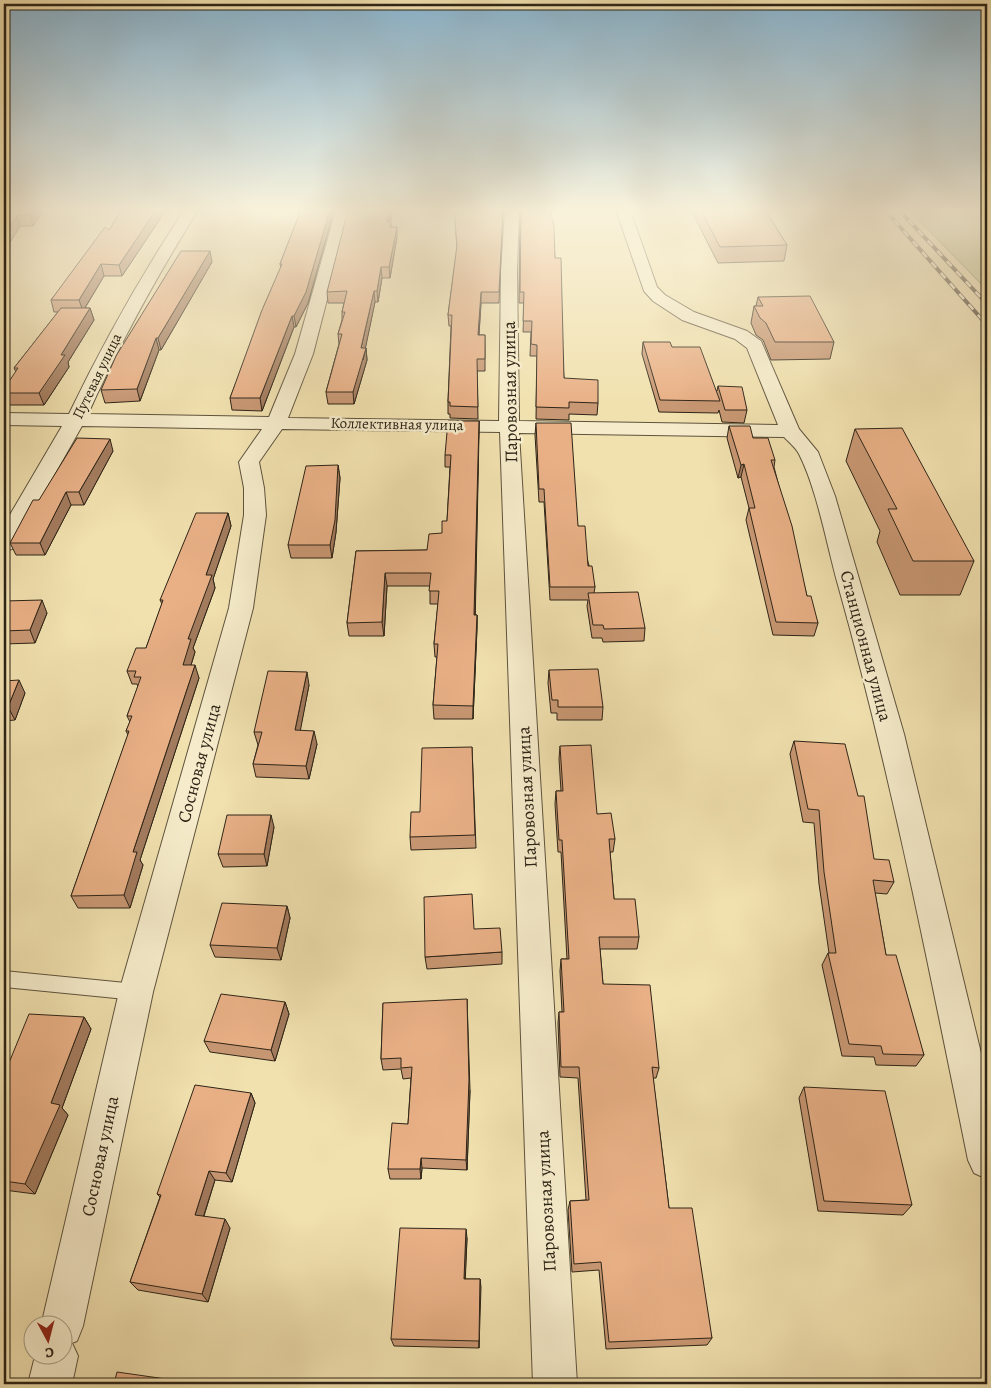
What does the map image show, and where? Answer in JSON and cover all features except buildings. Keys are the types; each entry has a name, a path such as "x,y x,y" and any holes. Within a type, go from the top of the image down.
{"street":[{"name":"Путевая улица","path":"4,544 76,419 112,343 150,275"},
{"name":"Сосновая улица","path":"64,1316 136,992 240,608 255,515 254,488 249,462 277,422 304,354 325,275"},
{"name":"Паровозная улица","path":"509,275 509,426 555,1384"},
{"name":"Станционная улица","path":"645,275 650,288 659,298 688,316 741,335 755,345 790,431 808,452 824,496 856,604 890,734 948,979 987,1160"},
{"name":"Коллективная улица","path":"4,419 790,431"},
{"path":"50,1384 54,1366"}],"lane":[{"path":"4,979 136,992"}],"green space":[{"path":"972,275 987,275 987,290"}],"railway":[{"path":"942,275 987,325"},
{"path":"960,275 987,304"}]}
